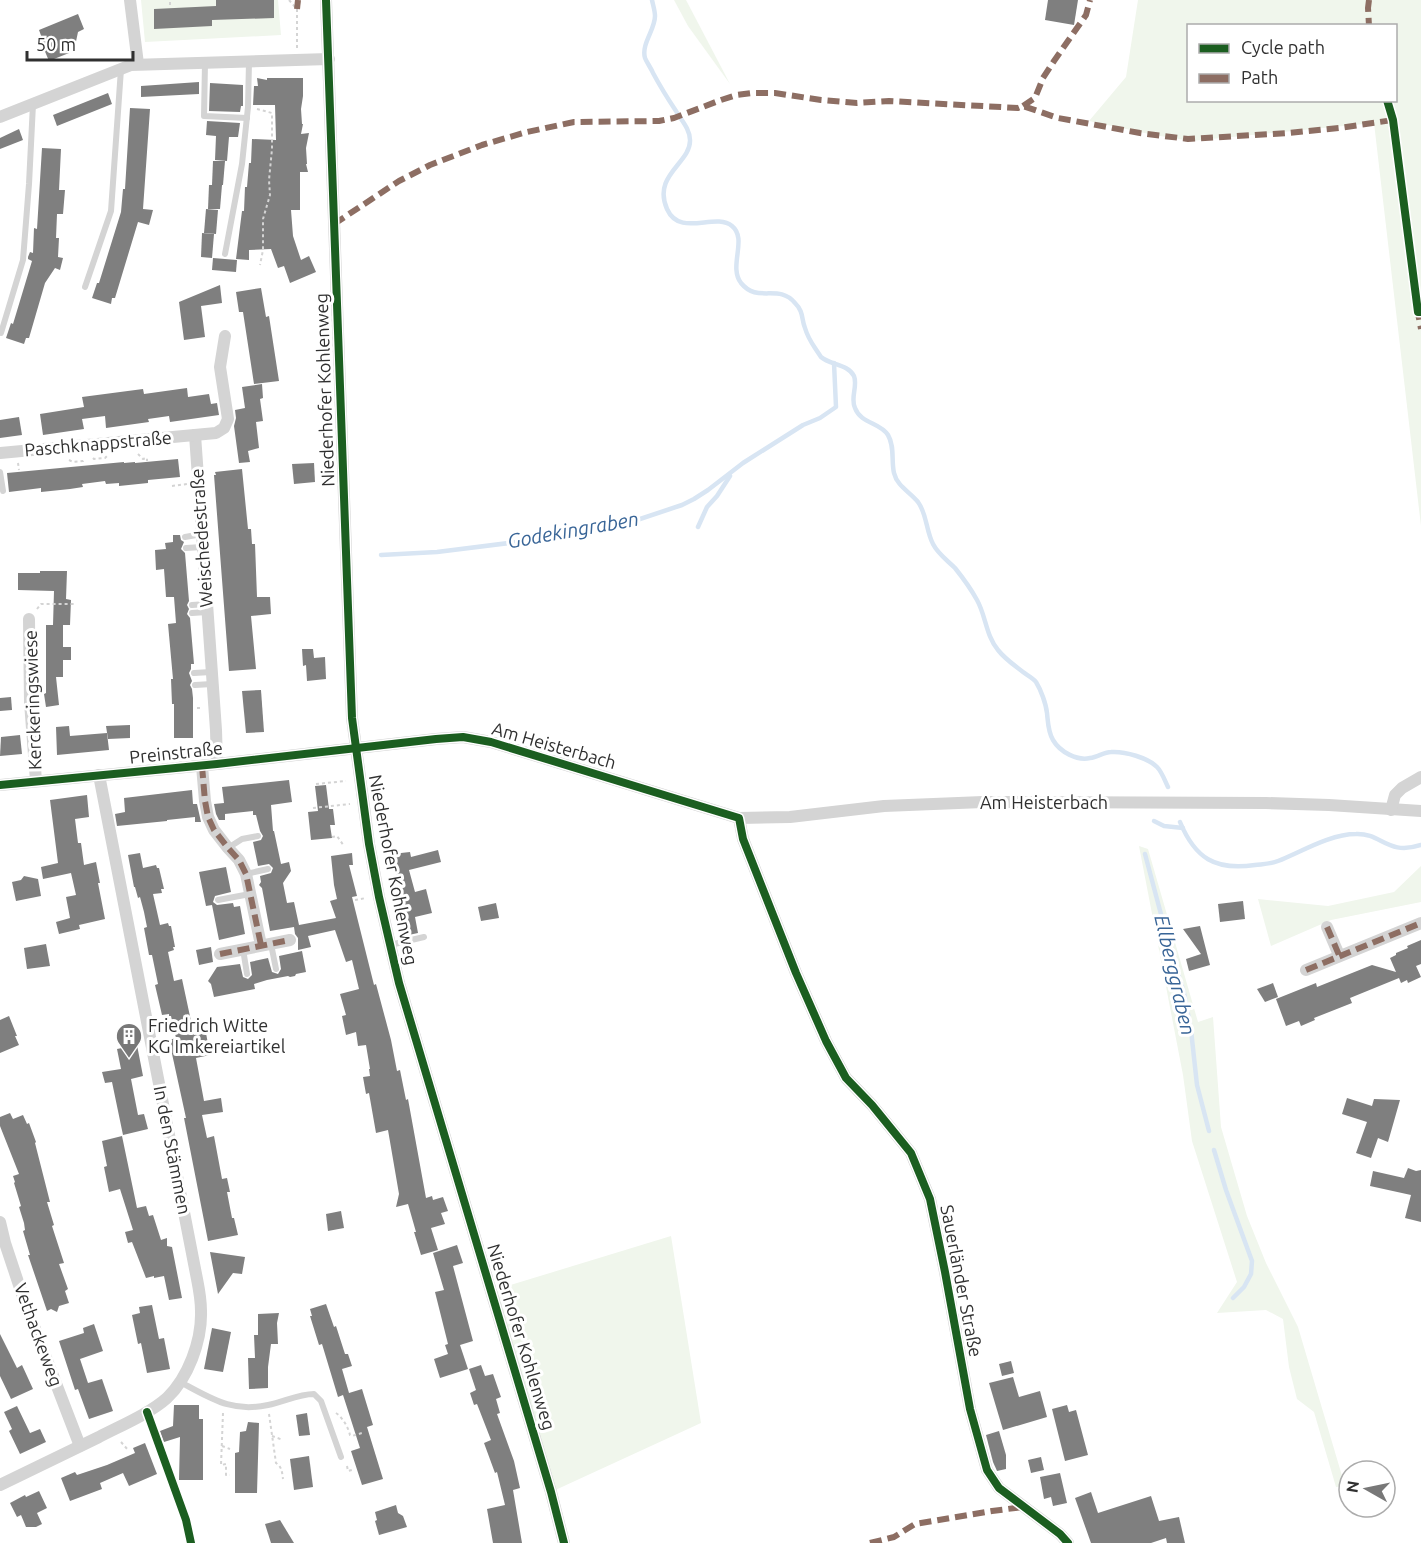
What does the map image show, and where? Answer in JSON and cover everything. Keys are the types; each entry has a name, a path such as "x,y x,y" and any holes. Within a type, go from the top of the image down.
{"street":[{"path":"130,0 138,64"},
{"name":"Niederhofer Kohlenweg","path":"326,0 352,718 369,844 399,983 551,1492 564,1543"},
{"path":"0,117 138,64 328,59"},
{"path":"195,435 216,433 224,428 228,419 220,367 225,336"},
{"name":"Paschknappstraße","path":"0,453 195,435"},
{"name":"Weischedestraße","path":"195,435 217,764"},
{"name":"Kerckeringswiese","path":"29,619 30,702 36,781"},
{"name":"Am Heisterbach","path":"356,749 454,738 491,742 739,818 790,817 884,806 983,801 1266,803 1421,812"},
{"name":"Preinstraße","path":"0,785 356,749"},
{"path":"202,766 208,817 214,830 239,860 246,874 266,944"},
{"name":"In den Stämmen","path":"0,1485 147,1412 166,1399 180,1382 192,1359 199,1335 202,1311 198,1279 99,775"},
{"path":"1391,810 1395,795 1421,777"},
{"name":"Sauerländer Straße","path":"739,818 743,839 826,1041 846,1078 872,1105 911,1153 930,1199 970,1409 987,1470 999,1488 1060,1534 1068,1543"},
{"path":"1306,970 1421,924"},
{"path":"1327,927 1339,955"},
{"path":"220,954 290,940"},
{"name":"Vethackeweg","path":"0,1222 25,1304 80,1446"}],"lane":[{"path":"225,254 242,164 248,107 249,61"},
{"path":"205,63 204,116 247,118"},
{"path":"86,287 111,211 121,69"},
{"path":"1,333 23,260 33,103"},
{"path":"0,472 3,491"},
{"path":"185,537 203,540"},
{"path":"186,548 203,540"},
{"path":"192,605 207,608"},
{"path":"192,613 207,608"},
{"path":"194,673 212,678"},
{"path":"195,685 212,678"},
{"path":"228,848 242,839 258,836"},
{"path":"246,874 268,869"},
{"path":"218,900 250,894"},
{"path":"390,945 424,937"},
{"path":"266,944 276,969"},
{"path":"243,949 247,974"},
{"path":"180,1382 224,1404 244,1408 268,1405 304,1394 314,1394 321,1401 341,1457"}],"path":[{"path":"170,0 170,5"},
{"path":"289,0 297,9 298,60"},
{"path":"248,107 272,113 270,195 263,219 263,250 260,265"},
{"path":"29,619 41,604 74,604"},
{"path":"316,784 347,781"},
{"path":"313,808 350,804"},
{"path":"332,837 337,837 344,846"},
{"path":"355,900 366,898"},
{"path":"224,1404 221,1465 226,1464 226,1475 230,1475"},
{"path":"268,1405 276,1463 282,1468 283,1479"},
{"path":"325,1412 334,1411 339,1414 350,1435 362,1433"},
{"path":"272,1436 283,1440"},
{"path":"222,1446 230,1449"}],"shaded area":[{"path":"141,0 278,0 281,35 145,42"},
{"path":"674,0 686,0 730,84 688,26"},
{"path":"1138,0 1421,0 1421,526 1374,123 1191,141 1089,121 1126,77"},
{"path":"1139,846 1148,849 1198,1022 1213,1017 1221,1127 1247,1216 1266,1263 1298,1327 1337,1459 1337,1487 1314,1412 1297,1399 1289,1367 1283,1319 1266,1310 1217,1313 1237,1282 1192,1141 1183,1075"},
{"path":"1421,866 1421,902 1331,920 1271,946 1258,899 1328,906 1394,892"},
{"path":"671,1236 701,1423 551,1492 491,1291"}],"building":[{"path":"216,0 274,0 274,18 212,20 212,26 154,29 154,9 216,6"},
{"path":"1048,0 1078,0 1074,25 1045,20"},
{"path":"78,14 84,29 78,32 74,51 49,61 39,30"},
{"path":"257,78 267,80 267,78 303,78 301,134 309,133 306,148 308,172 300,172 300,210 291,210 293,236 301,260 309,256 316,272 290,283 284,266 278,268 271,249 249,250 249,260 236,259 242,211 244,211 245,187 247,187 249,163 251,163 252,139 276,140 275,105 253,105 254,86 258,86"},
{"path":"199,82 199,94 141,97 141,86"},
{"path":"210,83 243,85 243,106 240,112 209,111"},
{"path":"108,93 112,104 57,126 53,115"},
{"path":"130,108 150,109 143,209 153,210 149,225 138,222 115,298 112,298 111,304 92,298 97,283 99,283 121,212 123,189 125,189"},
{"path":"207,121 240,123 238,137 229,137 227,161 215,160 216,136 206,135"},
{"path":"19,129 23,140 0,149 0,138"},
{"path":"42,148 61,149 59,190 65,190 63,214 57,214 56,238 59,238 58,257 63,258 60,270 55,268 45,283 29,338 26,338 24,344 6,338 11,323 13,324 32,261 28,257 30,252 33,253 34,228 37,229"},
{"path":"213,161 225,161 223,185 212,185"},
{"path":"209,185 222,185 220,209 208,209"},
{"path":"206,209 218,210 216,234 204,233"},
{"path":"202,233 214,234 212,258 201,257"},
{"path":"213,258 237,260 236,272 212,270"},
{"path":"220,285 222,303 201,306 205,337 184,340 179,302"},
{"path":"261,288 266,317 269,316 279,381 254,384 243,312 239,312 236,292"},
{"path":"262,384 263,398 260,399 263,421 256,422 259,448 248,451 250,462 239,463 234,426 235,410 245,408 242,387"},
{"path":"187,388 188,397 209,394 211,404 217,403 219,415 170,422 169,416 148,419 149,422 106,428 105,416 82,419 84,429 43,435 40,414 84,407 82,397 143,389 144,394"},
{"path":"19,417 22,435 0,438 0,420"},
{"path":"178,459 180,477 119,486 119,483 106,484 105,481 82,484 83,487 70,489 41,492 41,488 9,492 7,473"},
{"path":"314,463 315,482 294,484 292,464"},
{"path":"242,469 248,529 251,529 252,544 255,544 257,597 270,597 271,614 251,616 256,669 229,671 214,475 216,475 215,472"},
{"path":"173,535 180,535 184,542 181,549 185,553 189,601 187,614 190,618 194,664 191,664 189,673 192,681 190,685 193,698 193,738 174,738 171,679 173,679 168,624 176,623 174,597 166,597 164,569 156,570 155,550 166,549 165,543 173,542"},
{"path":"40,571 67,571 66,599 71,600 70,625 63,625 63,647 71,647 71,660 63,660 63,677 56,677 59,705 46,707 44,694 46,693 46,625 53,625 54,591 18,590 18,573 40,573"},
{"path":"302,649 313,649 314,658 325,657 326,679 307,681"},
{"path":"261,690 264,732 246,733 242,691"},
{"path":"11,697 12,710 0,711 0,698"},
{"path":"130,725 130,738 108,739 106,726"},
{"path":"69,726 70,736 107,733 109,750 57,755 56,727"},
{"path":"20,735 22,754 0,756 1,737"},
{"path":"289,780 292,802 271,805 273,831 281,864 289,862 291,871 283,883 287,903 294,902 299,925 336,918 330,901 337,899 331,856 352,853 353,865 349,865 357,896 352,897 374,985 376,984 391,1040 397,1071 400,1070 406,1100 408,1099 426,1198 432,1196 433,1200 443,1197 448,1211 441,1213 445,1224 431,1228 438,1250 421,1255 408,1204 396,1207 399,1194 388,1130 376,1133 369,1093 366,1094 363,1077 370,1076 370,1069 366,1045 358,1046 356,1032 346,1035 342,1016 346,1015 340,994 359,989 352,960 346,962 335,930 308,936 311,947 298,950 298,938 294,927 270,931 262,888 259,885 260,876 271,873 273,868 269,864 258,866 253,842 261,840 263,836 256,815 253,815 253,811 225,814 225,820 219,820 216,814 214,804 224,803 222,787"},
{"path":"326,785 329,809 333,809 335,825 330,825 332,838 311,840 308,812 318,811 315,786"},
{"path":"192,790 193,804 197,804 201,822 195,822 195,817 117,826 115,814 125,812 124,798"},
{"path":"87,795 89,817 75,819 78,843 81,843 84,865 96,862 105,919 79,925 80,929 59,934 56,922 70,918 66,897 76,895 71,873 43,879 41,867 58,863 50,800"},
{"path":"438,850 441,862 409,870 415,892 426,889 432,913 415,917 418,933 399,937 395,920 401,919 393,883 398,882 392,854 410,852 411,857"},
{"path":"140,853 143,868 156,865 159,868 164,889 161,889 162,893 153,894 160,925 168,923 171,926 175,947 173,947 174,950 168,952 174,981 182,979 194,1035 206,1033 210,1055 196,1058 204,1101 221,1098 223,1112 202,1115 207,1138 214,1136 222,1179 227,1178 232,1218 234,1218 238,1235 208,1241 184,1118 186,1118 169,1040 176,1038 171,1016 162,1015 155,985 158,984 152,955 149,955 144,928 147,927 144,912 140,897 138,898 134,887 128,855"},
{"path":"226,867 231,892 215,896 213,902 217,905 233,903 234,907 240,906 245,934 219,940 212,905 206,906 199,872"},
{"path":"24,876 38,879 41,896 16,901 12,882 21,880"},
{"path":"1243,901 1245,919 1220,922 1218,904"},
{"path":"496,903 499,918 481,921 478,907"},
{"path":"1200,926 1210,965 1189,971 1186,959 1201,954 1183,929"},
{"path":"1421,940 1421,964 1416,966 1421,977 1408,983 1407,980 1401,983 1399,978 1350,998 1352,1003 1314,1018 1315,1020 1301,1026 1299,1021 1286,1026 1276,999 1316,983 1317,987 1372,965 1396,972 1390,958 1408,948 1407,946"},
{"path":"46,944 50,966 27,969 24,948"},
{"path":"211,947 213,962 199,965 196,950"},
{"path":"302,951 306,972 254,984 255,989 214,997 208,981 217,967 240,964 243,977 248,979 252,975 250,962 268,958 272,972 278,974 281,969 279,956"},
{"path":"1273,983 1278,997 1265,1002 1257,989"},
{"path":"9,1016 19,1045 0,1053 0,1020"},
{"path":"137,1045 143,1076 131,1079 138,1115 144,1114 148,1129 123,1135 112,1082 105,1083 102,1072 121,1069 117,1049"},
{"path":"1347,1098 1372,1106 1374,1099 1400,1100 1388,1142 1378,1138 1371,1158 1356,1153 1367,1122 1342,1114"},
{"path":"10,1113 13,1119 23,1115 27,1124 29,1123 36,1142 50,1202 47,1202 54,1225 52,1226 64,1263 59,1264 68,1289 65,1291 69,1303 59,1306 57,1312 51,1309 47,1311 28,1255 30,1255 19,1207 21,1206 13,1176 19,1174 0,1126 0,1117"},
{"path":"122,1136 137,1208 146,1206 149,1216 153,1215 161,1240 167,1238 167,1246 172,1247 182,1298 169,1300 164,1276 146,1278 132,1242 128,1243 125,1232 133,1230 120,1189 109,1192 102,1141"},
{"path":"1408,1168 1421,1170 1421,1222 1405,1218 1411,1195 1370,1186 1373,1171 1404,1178"},
{"path":"341,1211 344,1228 328,1231 326,1214"},
{"path":"457,1245 463,1263 453,1266 473,1341 460,1345 468,1369 440,1378 434,1359 448,1354 445,1345 448,1344 435,1292 444,1290 433,1253"},
{"path":"210,1252 245,1257 242,1274 233,1273 218,1294"},
{"path":"326,1304 345,1354 348,1354 352,1366 342,1369 349,1393 362,1389 373,1425 367,1427 383,1479 362,1485 351,1451 360,1448 343,1395 338,1397 322,1344 319,1345 310,1316 312,1316 310,1309"},
{"path":"152,1305 159,1339 164,1338 170,1369 147,1373 132,1315 140,1313 139,1307"},
{"path":"279,1313 278,1344 271,1344 268,1388 249,1389 248,1358 255,1358 254,1335 258,1335 258,1314"},
{"path":"94,1324 103,1351 80,1359 88,1383 102,1379 113,1411 89,1419 78,1389 75,1390 59,1341 84,1333 83,1328"},
{"path":"212,1328 231,1332 223,1372 204,1369"},
{"path":"0,1334 17,1368 22,1365 33,1389 11,1399 0,1376"},
{"path":"1011,1361 1014,1373 1002,1376 999,1364"},
{"path":"481,1365 485,1376 493,1374 501,1397 496,1399 500,1413 497,1414 514,1461 520,1488 513,1490 522,1543 493,1543 487,1509 505,1505 497,1472 495,1473 484,1443 491,1440 477,1404 474,1405 470,1393 476,1390 469,1369"},
{"path":"1013,1377 1019,1397 1040,1391 1047,1417 1003,1430 989,1383"},
{"path":"174,1405 199,1405 199,1419 203,1419 203,1480 179,1480 180,1437 164,1442 160,1431 173,1426"},
{"path":"1067,1405 1069,1412 1076,1410 1088,1455 1065,1461 1052,1409"},
{"path":"17,1406 30,1433 40,1429 46,1442 20,1454 9,1431 12,1429 4,1412"},
{"path":"307,1413 310,1435 299,1436 296,1415"},
{"path":"248,1422 259,1423 257,1493 235,1493 235,1453 239,1452 240,1432 246,1431"},
{"path":"999,1431 1006,1455 1006,1469 997,1471 986,1435"},
{"path":"145,1443 157,1474 129,1486 123,1473 100,1483 102,1489 70,1501 61,1478 75,1472 77,1475 107,1465 135,1453 133,1448"},
{"path":"309,1456 313,1487 294,1490 290,1459"},
{"path":"1041,1457 1044,1470 1031,1473 1028,1460"},
{"path":"1060,1473 1067,1503 1053,1506 1051,1497 1044,1499 1040,1477"},
{"path":"39,1491 47,1508 37,1513 42,1524 36,1527 26,1527 21,1515 17,1517 10,1503"},
{"path":"1091,1492 1098,1513 1151,1496 1159,1521 1179,1517 1185,1543 1167,1543 1166,1538 1151,1543 1091,1543 1075,1498"},
{"path":"396,1505 407,1527 379,1535 375,1512"},
{"path":"280,1520 294,1543 271,1543 265,1524"}],"waterway":[{"path":"652,0 655,14 645,48 645,58 690,136 689,148 685,156 673,170 664,187 667,209 680,222 725,222 732,226 738,238 736,269 741,283 754,292 782,294 788,297 800,309 808,336 821,357 848,369 854,376 853,400 858,413 888,435 896,478 921,507 935,548 955,568 975,596 994,644 1007,659 1036,682 1046,705 1050,734 1056,744 1069,755 1085,759 1108,752 1142,758 1157,767 1168,787"},
{"name":"Godekingraben","path":"381,555 437,552 619,526 682,505 708,490 743,463 836,407 834,363"},
{"path":"698,527 707,507 730,476"},
{"name":"Ellberggraben","path":"1154,821 1164,826 1183,828"},
{"path":"1180,822 1192,845 1200,853 1218,864 1229,866 1273,863 1326,840 1346,835 1365,835 1400,848 1421,845"},
{"name":"Ellberggraben","path":"1145,854 1184,993 1197,1085 1209,1131"},
{"name":"Ellberggraben","path":"1214,1150 1252,1261 1251,1274 1244,1287 1233,1298"}],"marked path":[{"path":"297,9 298,0"},
{"path":"1023,106 1035,98 1043,78 1086,15 1090,0"},
{"path":"1369,0 1369,24"},
{"path":"334,224 399,181 430,165 482,145 574,122 659,121 674,118 737,95 752,93 775,93 857,103 889,101 1018,108 1023,106 1058,118 1188,139 1288,133 1393,120"},
{"path":"1417,308 1421,329"},
{"path":"202,766 208,817 214,830 239,860 246,874 261,945"},
{"path":"1306,970 1421,923"},
{"path":"1327,927 1339,955"},
{"path":"220,954 290,940"},
{"path":"870,1543 894,1537 915,1524 1023,1507"}],"cycle path":[{"path":"326,0 352,718 369,844 399,983 551,1492 564,1543"},
{"path":"1388,102 1393,120 1418,312 1421,312"},
{"path":"0,785 463,737 491,742 739,818 743,839 796,973 826,1041 846,1078 872,1105 911,1153 930,1199 970,1409 987,1470 999,1488 1060,1534 1068,1543"},
{"path":"147,1412 186,1520 191,1543"}],"place":[{"name":"Friedrich Witte KG Imkereiartikel","path":"129,1059"}]}
